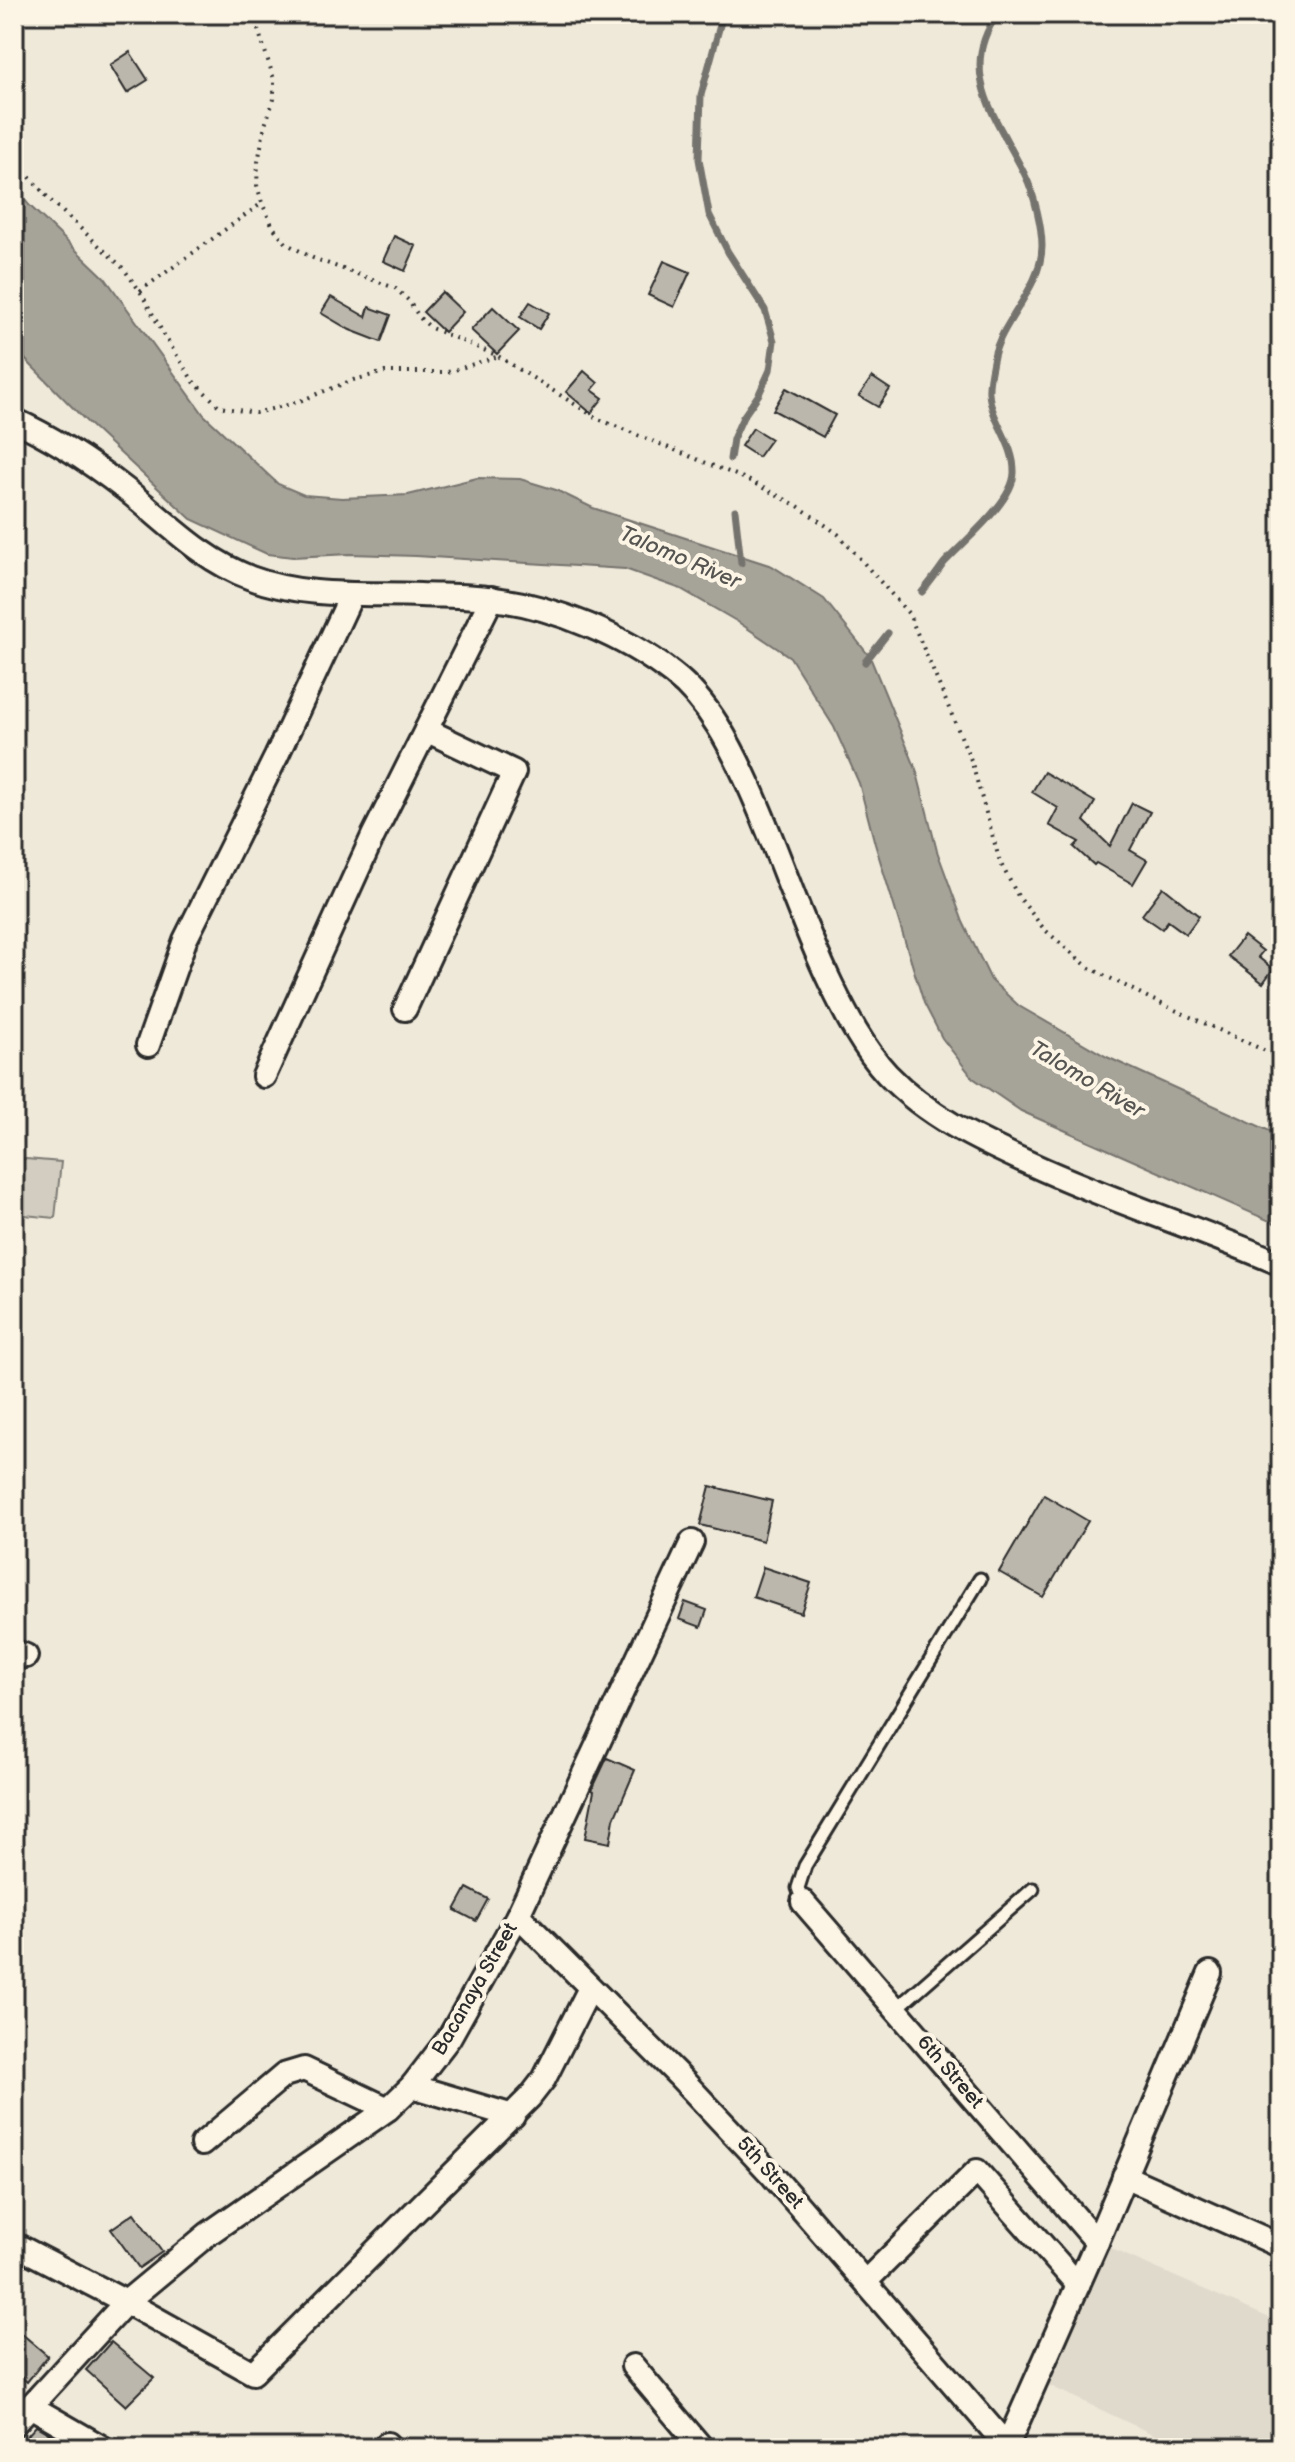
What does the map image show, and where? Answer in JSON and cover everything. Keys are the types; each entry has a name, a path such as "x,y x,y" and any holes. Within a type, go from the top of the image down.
{"street":[{"path":"14,420 84,458 188,543 216,562 266,584 352,594 492,598 533,607 581,623 632,648 675,675 711,714 737,760 813,947 857,1034 885,1072 918,1103 949,1124 1052,1174 1281,1264"},
{"path":"148,1045 185,940 276,757 352,594"},
{"path":"264,1076 373,836 492,598"},
{"path":"405,1009 514,772 426,730"},
{"name":"Bacanaya Street","path":"14,2424 126,2302 208,2234 388,2109 412,2086 449,2038 518,1915 692,1542"},
{"name":"6th Street","path":"803,1902 1097,2242"},
{"name":"5th Street","path":"518,1915 763,2164 1006,2447"},
{"path":"1006,2447 1097,2242 1210,1973"},
{"path":"14,2244 253,2373 513,2116 544,2079 590,1988"},
{"path":"202,2144 284,2075 304,2069 388,2109"},
{"path":"412,2086 513,2116"},
{"path":"866,2281 977,2171 1078,2285"},
{"path":"1124,2176 1281,2246"},
{"path":"633,2366 702,2448"},
{"path":"30,2406 103,2448"}],"lane":[{"path":"803,1902 798,1888 805,1866 980,1579"},
{"path":"895,2010 1033,1889"}],"path":[{"path":"253,14 274,79 274,99 265,125 257,185 273,227 287,244 313,258 395,288 431,328 498,356 598,419 746,479 798,506 838,534 909,614 971,760 1000,862 1018,896 1044,929 1088,967 1281,1058"},
{"path":"14,159 50,200 123,268 193,381 220,407 255,413 292,404 353,380 385,372 448,372 498,356"},
{"path":"140,291 262,203"}],"shaded area":[{"path":"14,1158 61,1162 55,1218 14,1214"},
{"path":"1103,2245 1281,2323 1281,2448 1182,2448 1044,2383"}],"water":[{"name":"Talomo River","path":"14,186 29,205 105,278 204,415 278,484 304,495 342,498 408,495 477,478 520,479 556,490 593,508 772,566 824,599 870,657 916,769 937,851 963,922 991,980 1019,1006 1107,1057 1281,1136 1281,1226 1021,1111 973,1078 942,1038 924,1003 859,783 834,727 790,657 738,622 681,589 625,569 416,556 350,554 293,557 267,554 191,519 88,423 14,348"}],"building":[{"path":"130,52 148,80 127,93 110,65"},
{"path":"394,236 416,246 405,271 383,261"},
{"path":"664,261 690,272 674,307 648,295"},
{"path":"442,292 463,312 444,332 423,312"},
{"path":"331,297 366,317 369,307 391,315 381,342 350,330 321,313"},
{"path":"530,302 549,313 539,329 520,317"},
{"path":"493,307 519,331 497,354 471,330"},
{"path":"584,371 598,383 592,390 603,398 591,413 566,392"},
{"path":"872,377 890,389 878,407 859,396"},
{"path":"786,388 835,415 823,437 773,410"},
{"path":"753,428 771,439 758,457 741,446"},
{"path":"1044,772 1095,802 1084,821 1110,846 1132,803 1150,812 1130,850 1147,860 1133,884 1096,863 1094,865 1074,847 1079,842 1049,825 1058,808 1032,792"},
{"path":"1163,887 1199,916 1186,934 1168,921 1162,929 1142,915"},
{"path":"1244,936 1263,951 1258,957 1273,969 1263,983 1228,956"},
{"path":"710,1486 772,1501 763,1541 700,1525"},
{"path":"1044,1495 1088,1521 1043,1597 999,1572"},
{"path":"763,1567 811,1583 801,1613 753,1597"},
{"path":"685,1602 707,1610 701,1627 679,1619"},
{"path":"607,1758 635,1770 614,1819 610,1843 585,1838 592,1790"},
{"path":"467,1888 488,1899 476,1921 455,1910"},
{"path":"134,2213 162,2252 139,2268 111,2229"},
{"path":"22,2334 48,2356 27,2382 14,2371 14,2343"},
{"path":"111,2342 154,2378 126,2406 86,2370"},
{"path":"36,2426 48,2433 66,2448 16,2448"}],"waterway":[{"path":"723,14 701,95 699,159 709,214 728,252 765,310 774,341 770,370 733,439 730,459"},
{"path":"922,592 944,563 996,509 1014,473 1011,452 991,403 990,379 999,342 1036,275 1042,246 1031,191 994,116 981,76 980,56 986,35 998,14"},
{"name":"Talomo River","path":"735,510 741,563"},
{"path":"865,662 888,633"}]}
